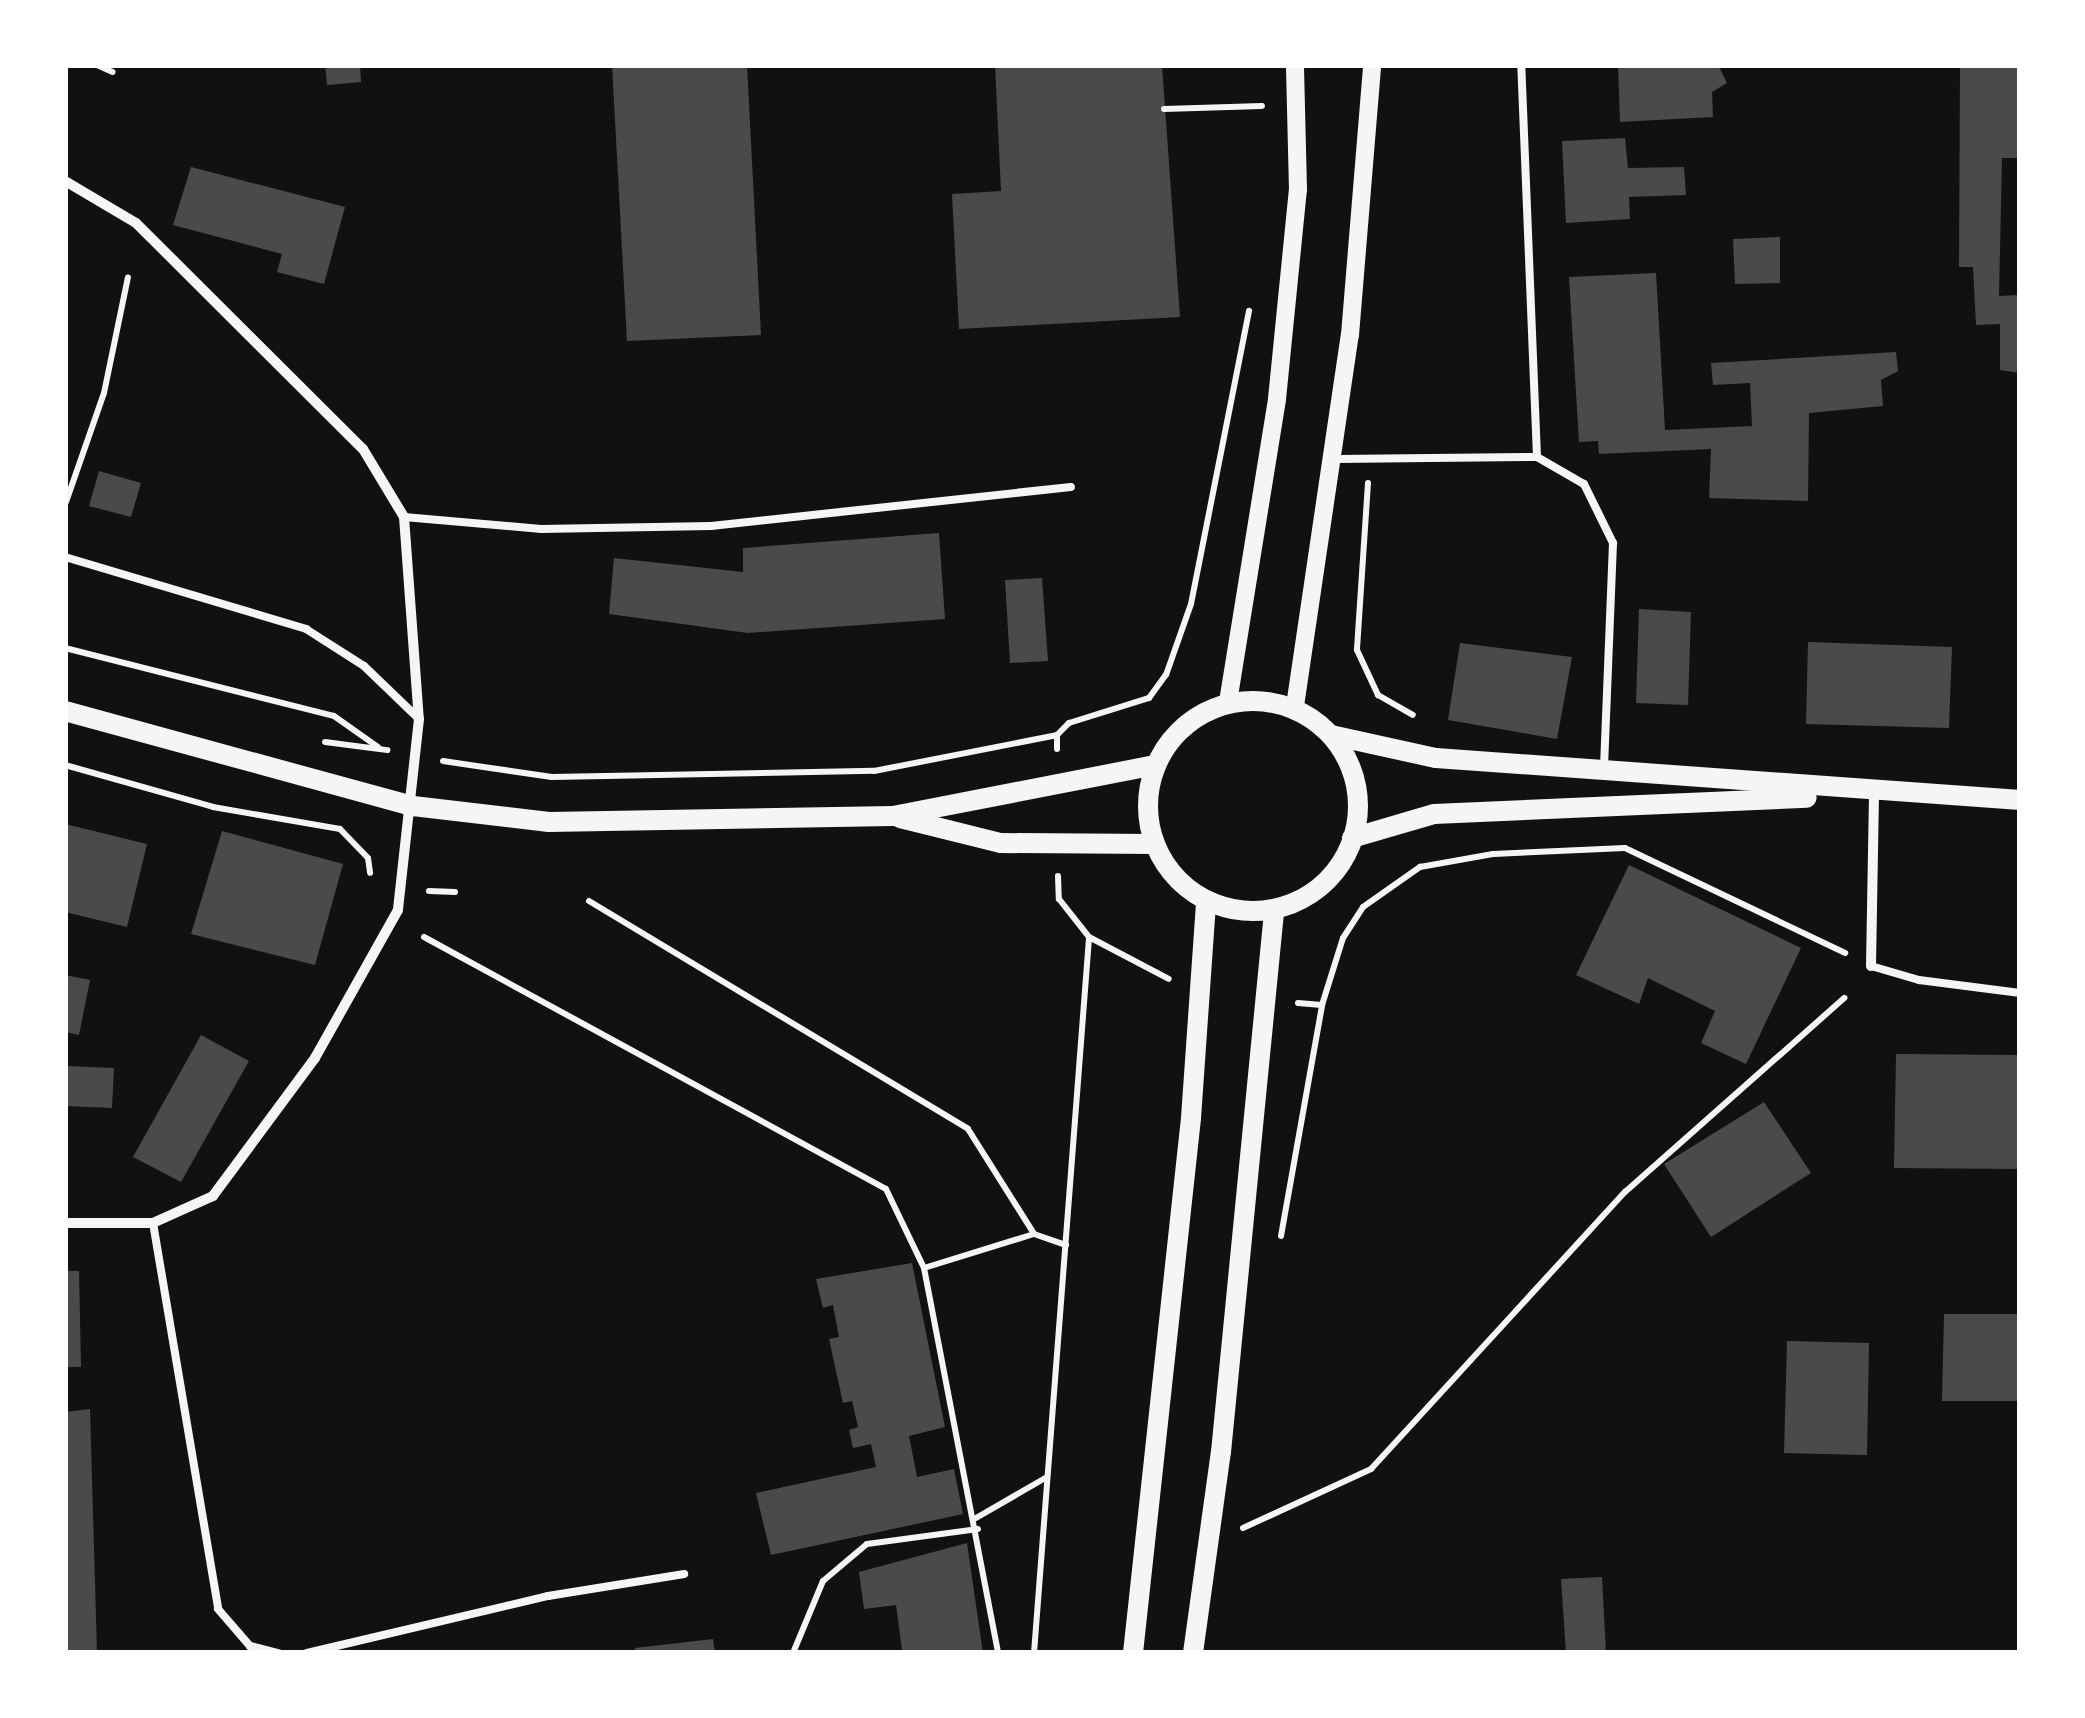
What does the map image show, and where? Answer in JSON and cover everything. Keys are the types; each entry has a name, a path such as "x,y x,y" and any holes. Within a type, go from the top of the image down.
{"main road":[{"path":"1262,698 1295,706 1331,736 1350,771 1352,838 1341,871 1311,898 1274,912 1239,912 1206,901 1167,867 1155,844 1148,804 1156,765 1173,736 1198,715 1228,702 1262,698"},
{"path":"65,710 413,806 549,822 893,816 1058,780 1156,765"},
{"path":"1331,736 1436,758 1874,794 2020,800"},
{"path":"1352,838 1434,814 1874,794"},
{"path":"893,816 1000,843 1155,844"},
{"path":"1133,1653 1191,1118 1196,991 1206,901"},
{"path":"1192,1653 1221,1452 1260,998 1274,912"}],"street":[{"path":"1228,702 1277,399 1298,190 1296,65"},
{"path":"1295,706 1366,200 1372,65"},
{"path":"65,181 150,237 363,449 404,517 418,719 418,757 403,890 315,1058 213,1196 153,1223 65,1223"},
{"path":"1871,966 1874,794"}],"lane":[{"path":"1520,65 1538,457"},
{"path":"1331,459 1538,457 1584,484 1612,544 1604,770"},
{"path":"404,517 541,530 711,526 1070,487"},
{"path":"65,557 306,629 364,666 418,719"},
{"path":"1871,966 1919,980 2020,993"},
{"path":"153,1223 218,1608 250,1646 279,1653"},
{"path":"308,1653 548,1596 684,1574"}],"path":[{"path":"98,65 113,72"},
{"path":"1262,92 1263,122"},
{"path":"1164,109 1262,106"},
{"path":"66,502 104,393 128,277"},
{"path":"65,648 334,716 379,748 552,776 874,771 1057,735 1069,722 1149,698 1166,675 1191,604 1251,296"},
{"path":"1356,624 1357,650 1378,695 1427,723"},
{"path":"1057,735 1058,780"},
{"path":"65,766 213,807 340,829 368,858 370,881 403,890 455,892"},
{"path":"1058,845 1059,899 1089,937 1124,961 1196,991"},
{"path":"1260,998 1322,1006 1344,938 1363,907 1420,867 1493,854 1625,848 1871,966"},
{"path":"589,901 968,1130 1034,1234 1066,1246"},
{"path":"424,937 886,1189 924,1268 976,1518 998,1653"},
{"path":"1034,1653 1089,937"},
{"path":"1237,1531 1371,1470 1625,1192 1844,998"},
{"path":"924,1268 1034,1234"},
{"path":"976,1518 1048,1476"},
{"path":"793,1653 823,1581 867,1544 978,1529"}],"building":[{"path":"325,65 360,65 361,82 327,85"},
{"path":"612,65 747,65 761,335 627,341"},
{"path":"995,65 1162,65 1180,317 959,329 952,194 1001,191"},
{"path":"1618,65 1718,65 1727,83 1712,92 1713,117 1620,122"},
{"path":"1960,65 2020,65 2020,158 2002,158 1999,296 2020,295 2020,373 2000,370 2000,324 1976,325 1973,267 1959,267"},
{"path":"1625,138 1628,168 1684,167 1686,195 1629,197 1630,219 1566,223 1562,141"},
{"path":"191,167 345,207 324,284 277,272 282,254 173,225"},
{"path":"1780,237 1780,283 1735,284 1733,239"},
{"path":"1656,273 1665,430 1752,426 1750,383 1713,385 1711,363 1896,352 1898,371 1881,380 1883,406 1809,413 1808,501 1709,498 1711,449 1599,454 1598,441 1579,442 1569,277"},
{"path":"99,471 141,483 131,517 89,506"},
{"path":"939,533 945,619 748,633 609,614 614,558 743,572 743,548"},
{"path":"1042,578 1048,661 1010,663 1005,580"},
{"path":"1639,609 1691,612 1688,705 1636,703"},
{"path":"1808,642 1952,647 1949,728 1806,724"},
{"path":"1460,643 1572,657 1557,739 1448,720"},
{"path":"65,824 147,844 127,927 65,912"},
{"path":"222,831 343,864 315,965 191,934"},
{"path":"1629,865 1801,948 1746,1064 1701,1043 1715,1011 1648,978 1639,1004 1576,975"},
{"path":"65,975 90,980 79,1035 65,1032"},
{"path":"201,1035 249,1061 181,1182 133,1157"},
{"path":"1896,1054 2020,1055 2020,1169 1894,1168"},
{"path":"65,1066 114,1068 112,1108 65,1106"},
{"path":"1764,1102 1811,1173 1711,1237 1664,1164"},
{"path":"912,1263 945,1427 909,1436 917,1477 954,1469 963,1514 771,1555 756,1493 876,1467 871,1444 853,1448 849,1430 858,1427 852,1401 843,1403 829,1339 839,1337 833,1305 823,1308 816,1279"},
{"path":"65,1271 79,1271 81,1367 65,1367"},
{"path":"1944,1314 2020,1314 2020,1401 1942,1401"},
{"path":"1787,1341 1869,1343 1867,1455 1784,1453"},
{"path":"90,1409 97,1653 67,1653 65,1412"},
{"path":"967,1543 983,1653 902,1650 896,1605 864,1609 859,1572"},
{"path":"1602,1577 1606,1653 1566,1653 1561,1579"},
{"path":"713,1639 715,1653 636,1653 635,1648"}]}
